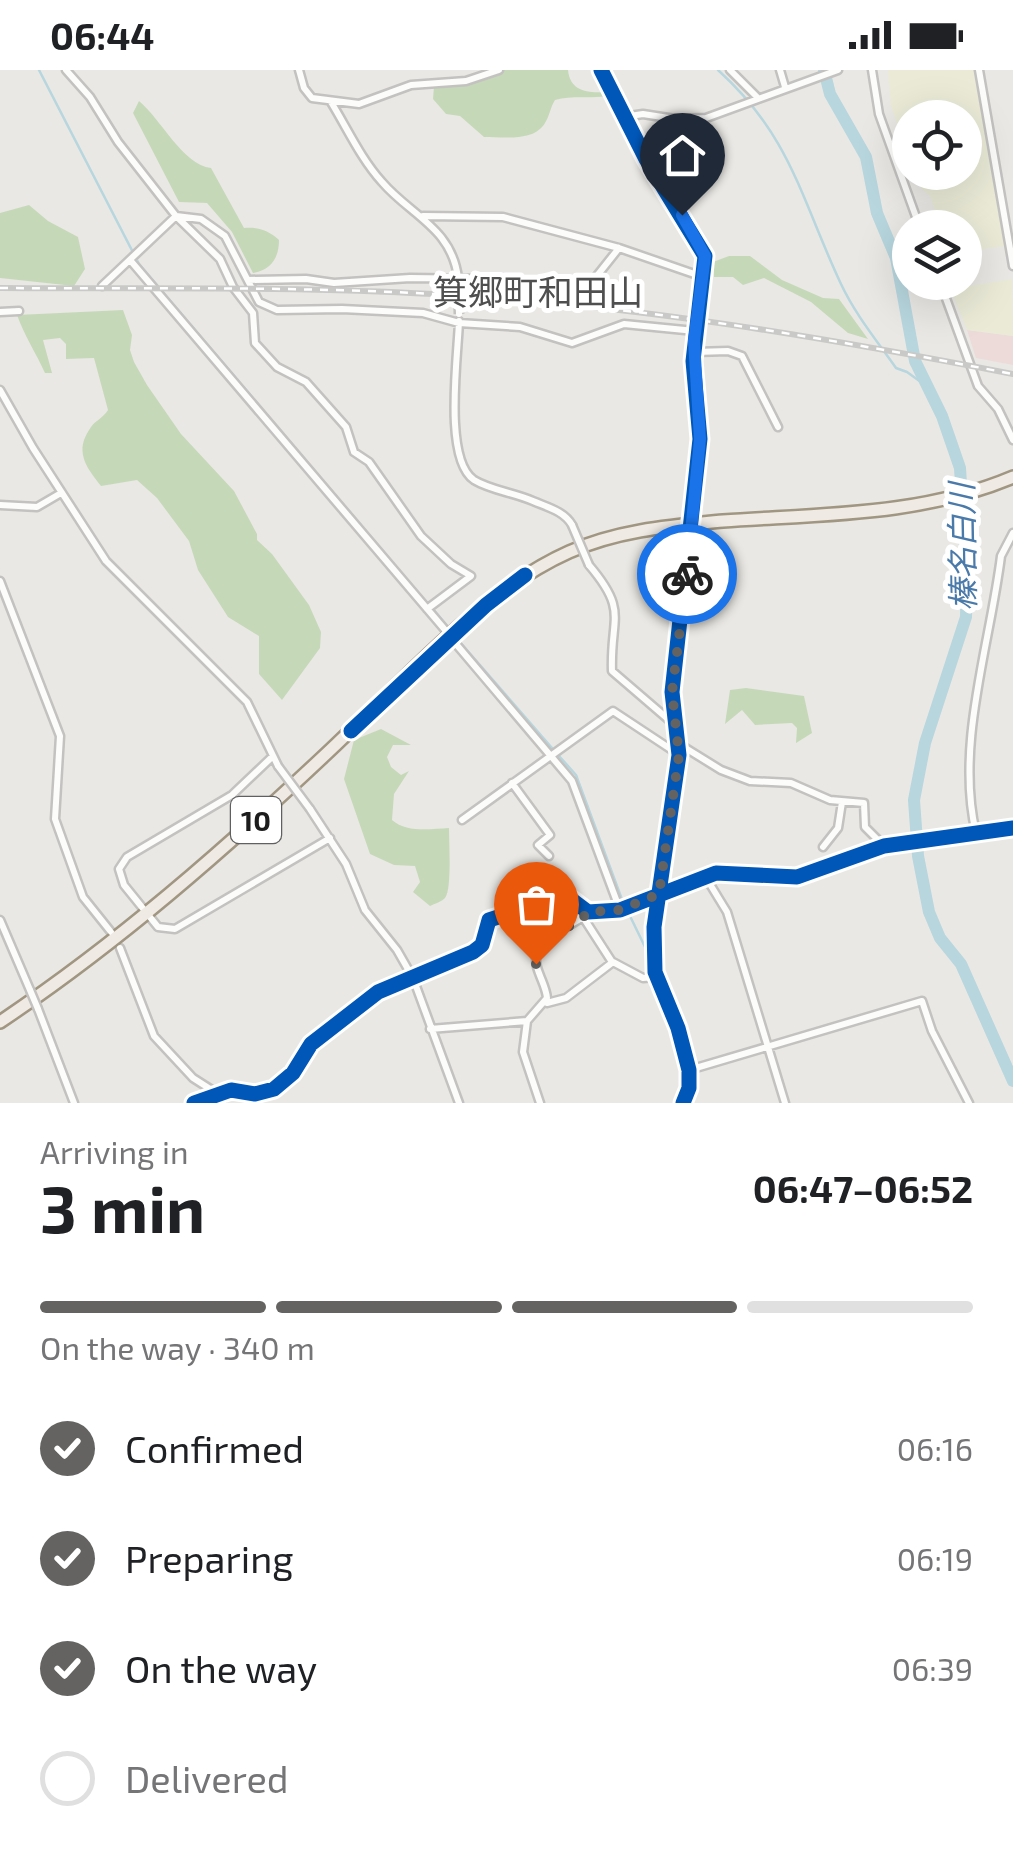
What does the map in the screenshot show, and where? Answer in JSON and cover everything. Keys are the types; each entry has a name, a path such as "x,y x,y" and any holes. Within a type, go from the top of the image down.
{"main road":[{"name":"10","path":"0,1022 147,914 233,842 506,588 552,560 596,542 656,528 926,504 1013,477"}],"street":[{"path":"66,70 176,216 220,258 233,287 253,313 255,343 277,367 306,382 346,427 354,452 369,462 422,536 451,564 471,576 429,607"},
{"path":"299,70 309,96 359,104 411,85 466,82 500,70"},
{"path":"602,70 646,160 702,248 704,277 694,352 700,439 672,692 679,749 654,927 655,977 678,1028 688,1070 689,1088 683,1103"},
{"path":"730,70 752,99"},
{"path":"780,70 788,86"},
{"path":"624,116 698,119 838,70"},
{"path":"872,70 879,114 914,210"},
{"path":"979,70 1013,266"},
{"path":"331,102 376,175 396,197 424,216 452,253 459,318 453,422 467,472 477,482 515,493 562,514 572,525 589,566 610,590 617,615 611,643 612,671 678,726"},
{"path":"102,286 176,216"},
{"path":"176,216 201,219 225,236 260,302 277,310 342,308 423,313 520,327 572,343 624,324 695,331"},
{"path":"424,216 503,217 619,248 704,277"},
{"path":"248,280 306,278 334,283 483,279 564,297 588,287 619,248"},
{"path":"130,260 446,631"},
{"path":"947,300 978,386 998,410 1013,440"},
{"path":"0,312 19,311"},
{"path":"694,352 742,356 778,427"},
{"path":"0,390 106,561 247,702 272,757 346,864 364,910 413,978 459,1103"},
{"path":"0,505 37,507 61,493"},
{"path":"972,833 972,734 1001,556 1013,534"},
{"path":"0,581 60,736 55,820 82,897 111,932"},
{"path":"456,644 572,780 620,910"},
{"path":"462,820 613,711 679,749 750,781 791,784 830,800 864,804 866,827 884,846"},
{"path":"272,757 240,789 122,863 119,869 124,885 158,927 175,929 330,838"},
{"path":"512,783 550,834 538,845 548,856"},
{"path":"823,847 838,828 842,802"},
{"path":"546,1003 536,964 538,951 546,938 586,915 620,910 706,876 730,873 796,877 884,846 1013,828"},
{"path":"706,876 728,912 784,1103"},
{"path":"194,1103 219,1099 231,1090 255,1094 274,1089 292,1073 317,1039 378,992 473,952 482,944 489,920 526,908 550,892 568,898 586,915 613,962 644,978 655,977"},
{"path":"0,920 74,1103"},
{"path":"120,948 154,1036 193,1078 219,1099"},
{"path":"430,1029 527,1020 546,1003 566,998 613,962"},
{"path":"688,1070 922,1000 932,1031 969,1103"},
{"path":"527,1020 523,1057 540,1103"}],"shaded area":[{"path":"967,330 1013,336 1013,365 976,358"}],"green space":[{"path":"490,70 568,70 576,86 607,96 555,100 545,123 534,133 484,137 460,116 446,114 433,99 434,86"},
{"path":"888,70 976,70 981,100 892,100 892,109"},
{"path":"139,101 191,159 211,168 244,228 263,230 279,240 276,258 269,266 253,273 232,232 207,203 179,202 133,113"},
{"path":"982,106 1005,246 982,249 982,210 935,210 924,190 982,190"},
{"path":"29,205 48,221 78,237 85,269 74,286 0,278 0,213"},
{"path":"729,256 750,256 782,280 823,298 839,299 868,339 848,333 811,302 764,278 743,285 733,277 714,277 713,262"},
{"path":"1012,279 1013,336 967,330 955,300 982,300 982,284"},
{"path":"123,310 132,335 130,350 147,385 181,434 234,491 257,540 309,605 321,632 320,648 282,700 259,674 259,636 228,617 198,570 189,541 157,498 137,480 101,486 86,465 82,451 86,436 108,410 94,358 66,359 66,344 60,338 43,340 52,373 45,373 17,315"},
{"path":"746,688 804,696 812,733 796,743 797,728 792,723 755,725 742,710 725,724 730,690"},
{"path":"381,729 411,745 393,745 387,757 401,775 409,771 394,794 392,820 412,829 449,828 447,893 430,906 413,892 420,882 415,866 394,865 370,854 344,779 354,740"}],"waterway":[{"path":"39,70 139,264 427,603"},
{"path":"718,70 743,95 778,144 841,284 860,317 896,368 925,385"},
{"name":"榛名白川","path":"824,70 830,94 866,157 877,213 896,258 915,361 942,416 960,468 966,617 925,743 914,800 918,856 929,912 940,938 961,964 1013,1081"},
{"path":"433,609 449,628"},
{"path":"459,641 552,748"},
{"path":"559,756 576,775 624,905"},
{"path":"628,912 647,951 651,987 667,1017"},
{"path":"670,1024 683,1074 677,1103"}],"railway":[{"path":"0,288 325,290 506,299 724,324 1013,374"}],"cycle path":[{"path":"601,70 646,159 705,256 693,361 700,439 672,692 679,755 654,927 655,972 678,1028 689,1070 689,1088 683,1103"},
{"path":"351,731 486,605 525,575"},
{"path":"194,1103 231,1090 255,1094 274,1089 293,1073 311,1044 378,992 473,952 482,945 489,920 526,908 550,892 568,897 588,912 620,910 716,873 797,877 884,846 1013,828"}],"way so far":[{"path":"536,964 538,951 556,930 580,921 588,912 620,910 659,894 679,755 672,692 687,574"}],"district":[{"name":"箕郷町和田山","path":"538,291"}],"route":[{"path":"682,215 705,256 694,341 700,439 687,574"}]}
